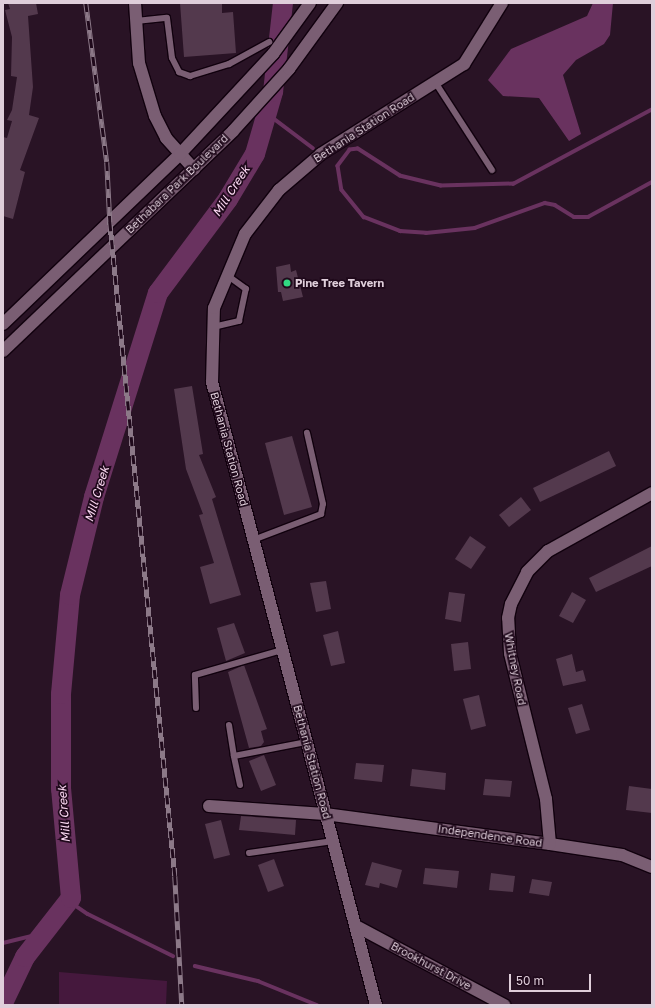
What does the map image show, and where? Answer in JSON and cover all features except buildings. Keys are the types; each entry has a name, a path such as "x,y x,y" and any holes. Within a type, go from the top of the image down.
{"street":[{"path":"135,3 140,63 155,116 166,138 194,169"},
{"name":"Bethabara Park Boulevard","path":"3,324 180,154 232,100 273,54 310,3"},
{"name":"Bethania Station Road","path":"376,1005 358,927 325,814 212,382 214,308 245,234 279,190 321,154 464,64 502,3"},
{"name":"Bethabara Park Boulevard","path":"3,351 233,131 289,69 336,4"},
{"name":"Whitney Road","path":"550,844 546,799 510,653 511,604 527,572 548,551 652,493"},
{"name":"Independence Road","path":"209,806 325,814 550,844 622,855 652,867"},
{"name":"Brookhurst Drive","path":"358,927 504,1005"}],"lane":[{"path":"136,20 167,18 172,58 179,72 190,76 229,64 269,42"},
{"path":"435,82 492,170"},
{"path":"213,327 239,321 246,289 228,275"},
{"path":"253,540 321,514 323,504 307,433"},
{"path":"196,708 195,675 282,650"},
{"path":"229,725 240,785"},
{"path":"234,756 306,742"},
{"path":"249,853 333,841"}],"shaded area":[{"path":"593,3 613,3 610,35 604,44 576,60 563,75 581,134 569,141 539,98 503,96 488,80 511,49 587,16"},
{"path":"59,972 167,981 166,1005 59,1005"}],"waterway":[{"name":"Mill Creek","path":"3,1003 25,957 71,898 61,789 61,694 70,595 94,497 158,293 228,199 255,154 273,92 283,3"},
{"path":"652,110 514,184 441,186 400,176 358,149 350,150 338,166 342,190 364,217 400,231 426,233 475,228 545,203 555,205 574,217 588,217 652,182"},
{"path":"269,115 313,148"},
{"path":"71,898 76,906 88,914 173,956"},
{"path":"3,943 44,933"},
{"path":"195,966 258,981 317,1005"}],"railway":[{"path":"86,3 107,162 110,222 175,876 182,1005"}],"place":[{"name":"Pine Tree Tavern","path":"287,283"}]}
